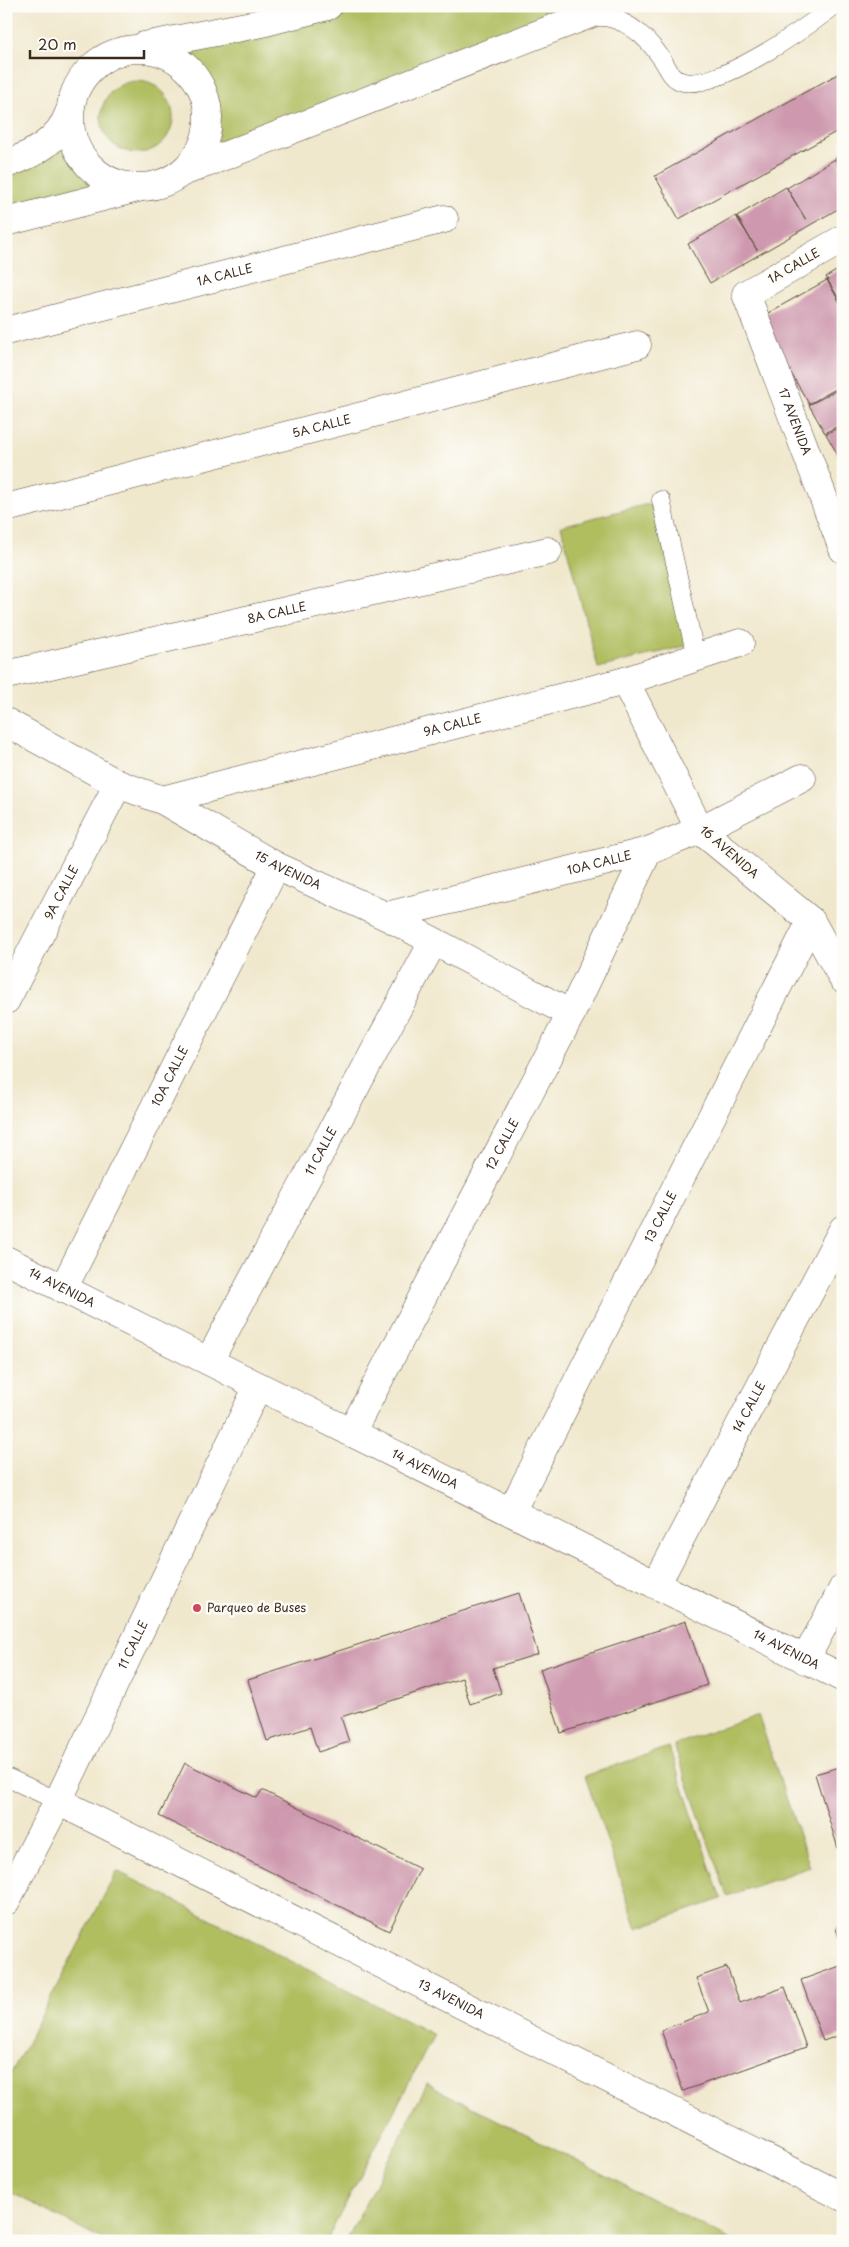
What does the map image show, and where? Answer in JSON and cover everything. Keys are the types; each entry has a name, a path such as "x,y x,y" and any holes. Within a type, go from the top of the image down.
{"street":[{"path":"6,164 41,148 61,128 69,114 75,91 87,72 105,58 126,50 262,23 328,6"},
{"path":"6,222 163,183 183,172 611,6"},
{"path":"126,50 150,50 171,56 189,70 202,89 208,111 207,133 198,154 183,172"},
{"path":"69,114 71,136 81,157 97,174 117,184 140,188"},
{"name":"1A CALLE","path":"6,331 444,219"},
{"name":"1A CALLE","path":"746,294 843,239"},
{"name":"17 AVENIDA","path":"746,294 833,492 843,549"},
{"name":"5A CALLE","path":"6,508 637,345"},
{"name":"8A CALLE","path":"6,675 548,551"},
{"name":"9A CALLE","path":"162,800 625,681 740,643"},
{"name":"16 AVENIDA","path":"625,681 700,830 811,921 843,979"},
{"name":"15 AVENIDA","path":"6,722 118,784 162,800 276,866 386,916 571,1014"},
{"name":"10A CALLE","path":"386,916 648,852 700,830 802,778"},
{"name":"9A CALLE","path":"6,1000 118,784"},
{"name":"12 CALLE","path":"351,1433 571,1014 648,852"},
{"name":"10A CALLE","path":"63,1289 276,866"},
{"name":"13 CALLE","path":"511,1512 811,921"},
{"name":"11 CALLE","path":"208,1361 434,942"},
{"name":"14 CALLE","path":"656,1585 843,1229"},
{"name":"14 AVENIDA","path":"6,1260 843,1678"},
{"name":"11 CALLE","path":"6,1901 58,1801 258,1386"},
{"path":"805,1660 843,1588"},
{"name":"13 AVENIDA","path":"58,1801 843,2197"}],"lane":[{"path":"581,17 607,16 622,21 656,50 676,79 685,82 713,78 746,64 809,25 834,6"},
{"path":"661,500 696,657"},
{"path":"6,1777 58,1801"}],"green space":[{"path":"328,6 611,6 163,183 156,185 178,175 194,159 204,138 208,115 204,92 192,72 171,56 155,51 126,50 198,36"},
{"path":"144,81 163,91 171,103 173,117 171,131 163,143 151,151 130,153 111,143 103,131 101,110 111,91 123,83"},
{"path":"71,136 87,163 93,170 108,180 129,186 155,185 6,222 6,164"},
{"path":"652,503 689,645 598,668 561,526"},
{"path":"758,1715 810,1867 727,1896 674,1745"},
{"path":"669,1747 721,1899 637,1928 585,1776"},
{"path":"117,1871 434,2035 326,2241 106,2241 6,2190 6,2083"},
{"path":"427,2084 733,2241 346,2241"}],"building":[{"path":"843,71 843,128 679,219 655,176"},
{"path":"843,154 843,171 835,158"},
{"path":"835,159 843,173 843,206 710,283 688,244 736,216 757,250 737,216 786,187 806,220 787,188"},
{"path":"843,267 843,306 826,277"},
{"path":"827,280 843,308 843,385 809,404 759,318"},
{"path":"843,387 843,423 825,433 809,405"},
{"path":"843,425 843,464 826,434"},
{"path":"519,1593 538,1654 493,1668 501,1693 470,1704 462,1678 341,1717 349,1742 318,1752 310,1727 267,1741 248,1680"},
{"path":"686,1621 707,1685 561,1733 540,1669"},
{"path":"185,1763 257,1798 262,1790 420,1869 389,1931 159,1816"},
{"path":"843,1766 843,1854 840,1855 815,1774"},
{"path":"843,1926 843,1947 842,1948 836,1928"},
{"path":"843,1965 843,2034 823,2041 801,1980"},
{"path":"727,1967 740,2003 785,1987 806,2047 683,2091 661,2030 709,2012 696,1978"}],"place":[{"name":"Parqueo de Buses","path":"197,1608"}]}
